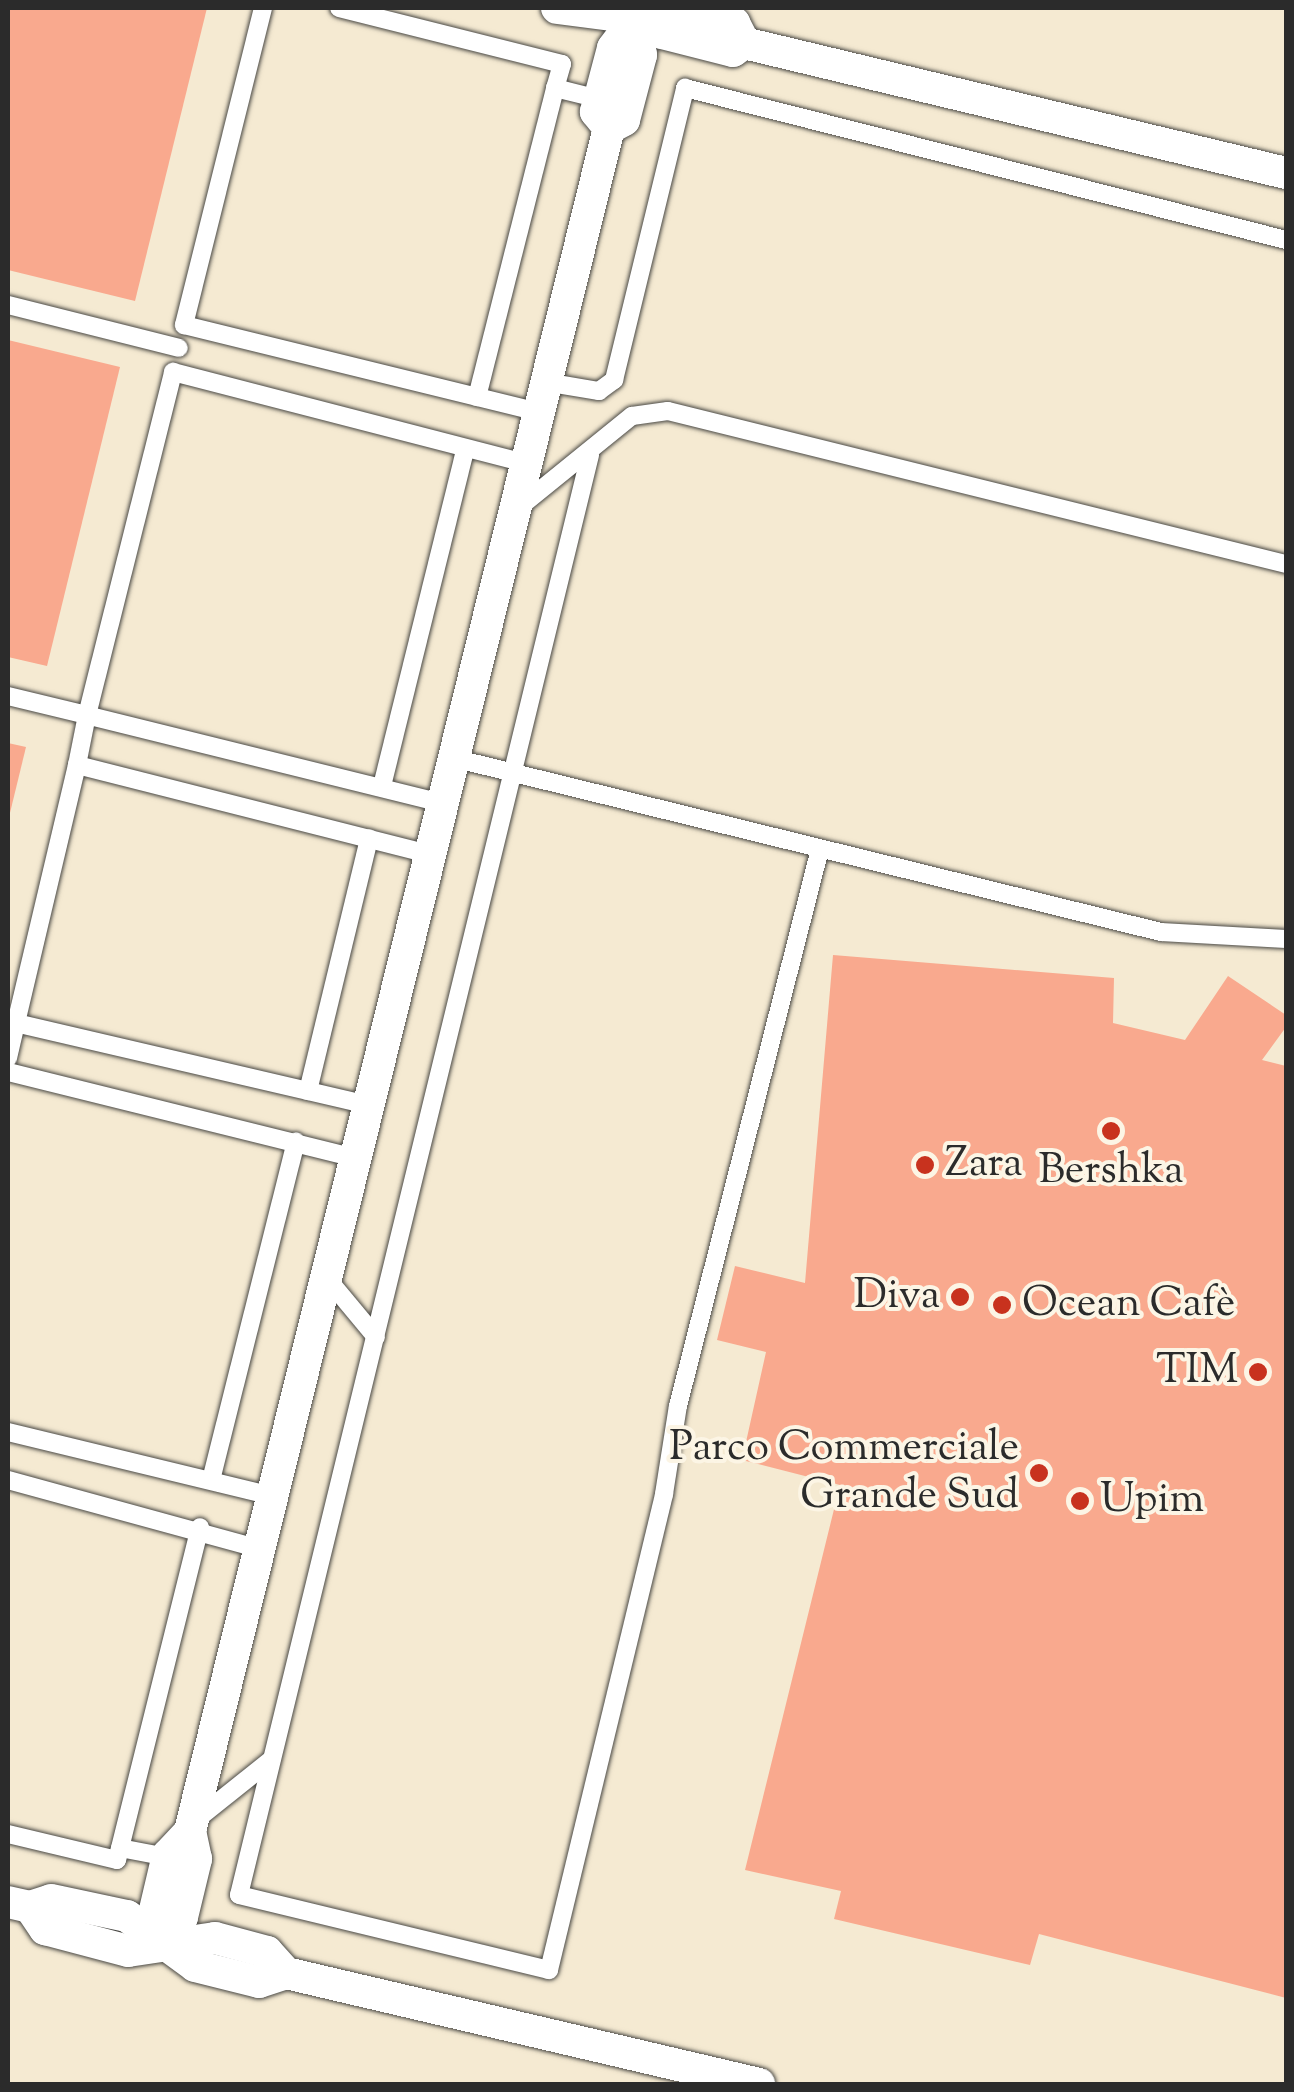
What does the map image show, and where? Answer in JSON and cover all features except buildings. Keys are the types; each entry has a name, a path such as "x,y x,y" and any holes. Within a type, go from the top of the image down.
{"street":[{"path":"557,8 647,10"},
{"path":"647,10 662,33 733,51 744,43 1286,173"},
{"path":"19,1905 45,1929 128,1951 164,1945 182,1918 196,1859 192,1827 541,397 604,114 624,120 642,55 647,10"},
{"path":"192,1827 168,1857 155,1910 164,1945 195,1966 259,1982 286,1973 759,2084"}],"lane":[{"path":"8,1058 87,715 263,8"},
{"path":"339,8 562,64 477,397"},
{"path":"555,88 604,114"},
{"path":"184,326 477,397 541,397 598,391 614,380 686,88 1286,240"},
{"path":"8,306 179,348"},
{"path":"173,372 524,463"},
{"path":"512,512 590,455 632,416 668,411 1286,564"},
{"path":"382,786 465,450"},
{"path":"590,455 239,1896 549,1970 664,1494 682,1390 820,850"},
{"path":"8,696 442,803"},
{"path":"453,758 1161,932 1286,939"},
{"path":"76,766 430,854"},
{"path":"308,1091 369,838"},
{"path":"16,1023 368,1105"},
{"path":"8,1072 355,1158"},
{"path":"210,1480 296,1141"},
{"path":"326,1278 376,1338"},
{"path":"8,1432 273,1496"},
{"path":"8,1480 200,1528 260,1549"},
{"path":"8,1834 117,1860 200,1528"},
{"path":"192,1827 271,1760"},
{"path":"120,1848 168,1857"}],"place":[{"name":"Bershka","path":"1111,1131"},
{"name":"Zara","path":"925,1165"},
{"name":"Diva","path":"960,1297"},
{"name":"Ocean Cafè","path":"1002,1305"},
{"name":"TIM","path":"1258,1372"},
{"name":"Parco Commerciale Grande Sud","path":"1039,1473"},
{"name":"Upim","path":"1080,1501"}]}
